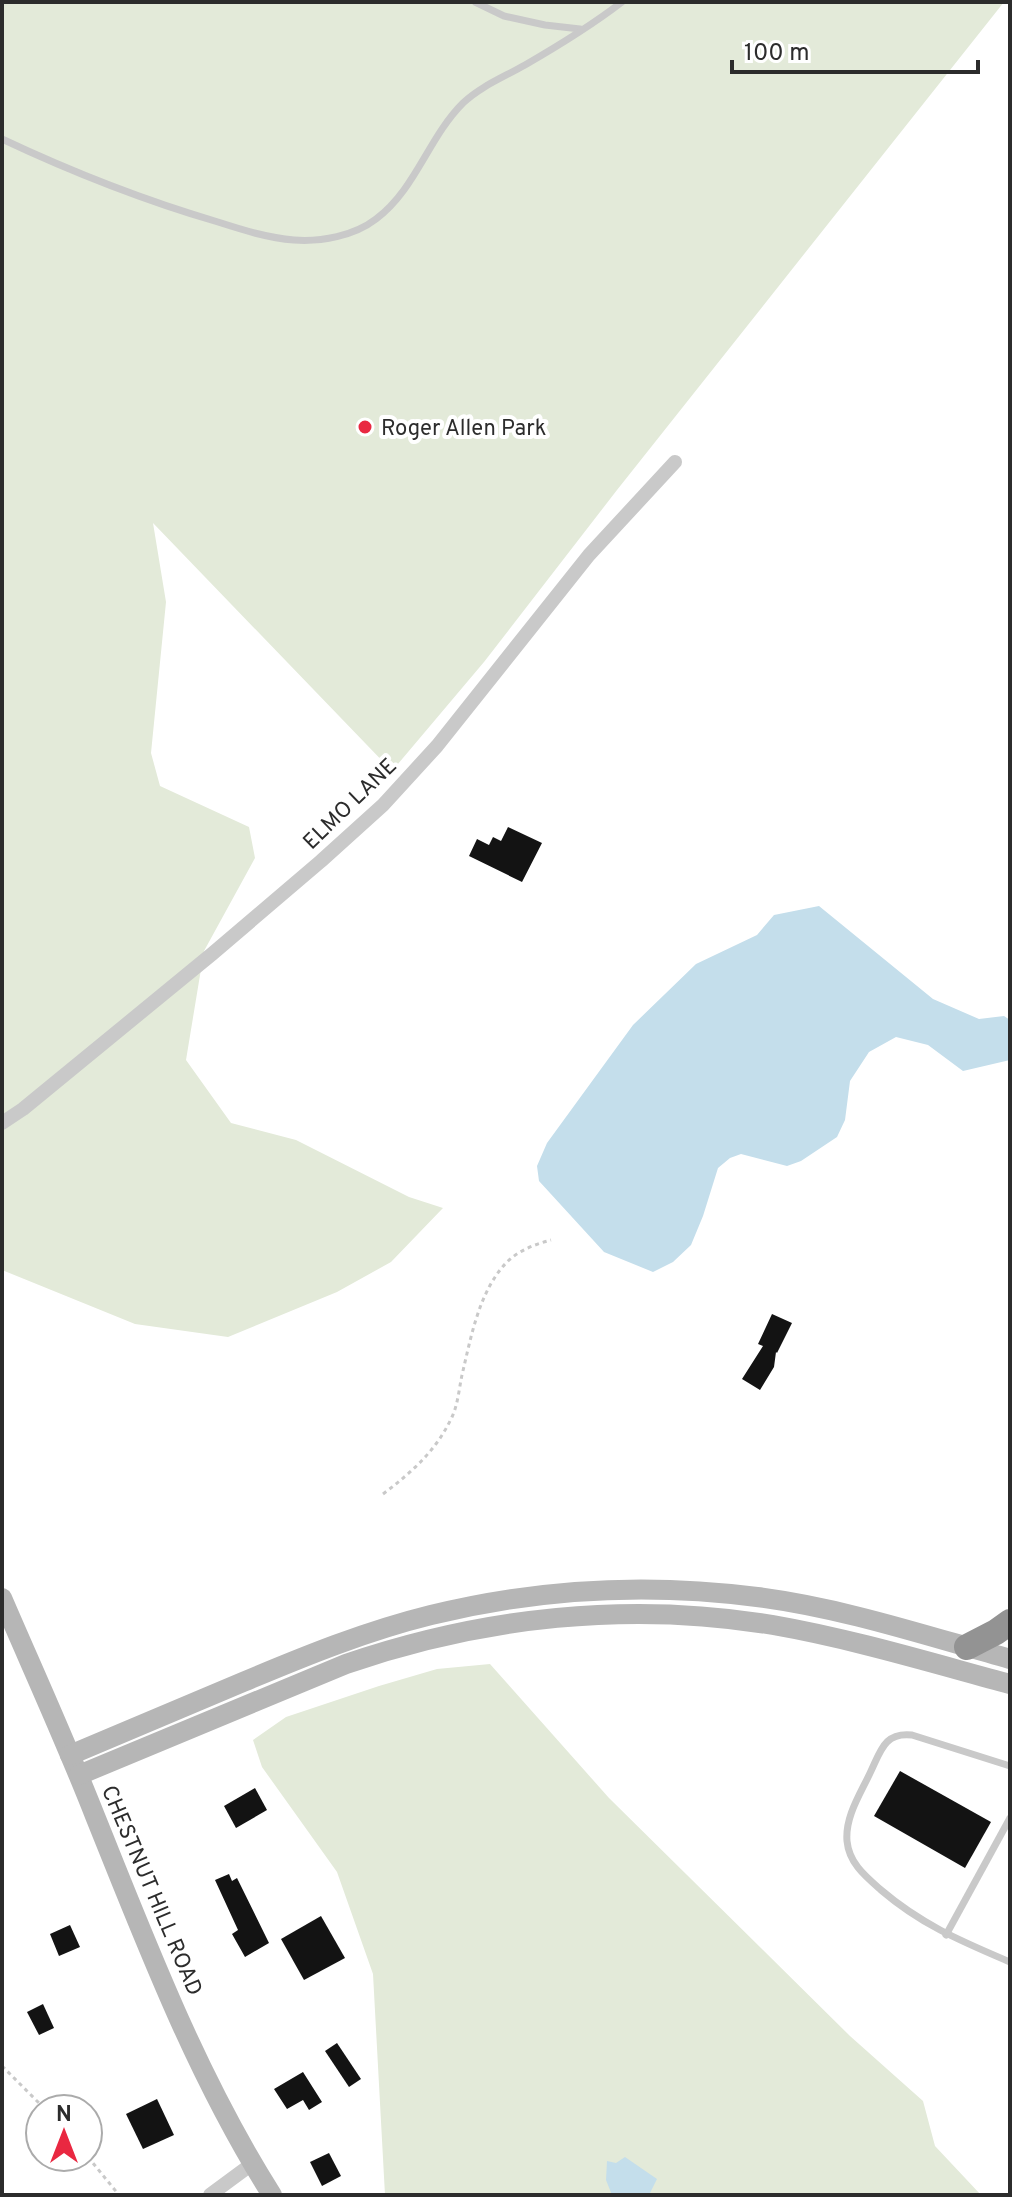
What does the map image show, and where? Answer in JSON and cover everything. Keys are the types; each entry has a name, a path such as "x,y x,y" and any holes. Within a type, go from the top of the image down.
{"highway":[{"path":"967,1647 1010,1622"}],"street":[{"name":"ELMO LANE","path":"2,1123 212,954 383,805 437,746 589,555 675,462"},
{"path":"70,1755 343,1642 431,1615 585,1591 683,1590 759,1597 832,1611 1010,1659"},
{"name":"CHESTNUT HILL ROAD","path":"2,1598 79,1775 146,1944 214,2092 272,2195"},
{"path":"79,1775 386,1650 447,1634 560,1617 675,1614 772,1625 880,1649 1010,1684"},
{"path":"210,2195 252,2164"}],"lane":[{"path":"475,2 504,16 581,29"},
{"path":"2,139 63,168 149,200 273,238 297,240 340,235 373,222 402,195 439,135 463,104 480,90 622,2"},
{"path":"1010,1766 912,1735 900,1734 890,1738 880,1750 849,1818 847,1844 852,1860 861,1873 904,1910 946,1935 1010,1962"},
{"path":"946,1935 1010,1818"}],"path":[{"path":"383,1494 427,1457 453,1413 477,1315 491,1283 509,1260 531,1246 551,1240"},
{"path":"2,2066 29,2093"},
{"path":"101,2173 119,2195"}],"green space":[{"name":"Roger Allen Park","path":"2,2 1004,2 484,662 392,771 153,523 166,602 151,753 160,786 249,827 255,858 204,951 186,1060 231,1123 296,1140 409,1197 443,1208 391,1262 337,1292 228,1337 135,1324 2,1270"},
{"path":"490,1664 609,1798 850,2036 923,2101 935,2146 981,2195 385,2195 373,1974 337,1872 262,1767 253,1740 286,1717 379,1686 437,1669"}],"water":[{"path":"819,906 933,999 979,1019 1004,1016 1010,1020 1010,1060 963,1071 928,1045 896,1037 869,1052 850,1081 845,1120 837,1137 801,1161 787,1166 741,1154 718,1168 691,1245 673,1262 653,1272 604,1252 539,1181 537,1166 547,1143 633,1025 696,964 757,935 774,915"},
{"path":"625,2157 657,2179 649,2195 612,2195 606,2180 607,2161 616,2163"}],"building":[{"path":"508,827 542,843 522,882 469,856 477,839 489,845 493,837 501,841"},
{"path":"772,1314 792,1323 776,1352 774,1367 760,1390 742,1379 763,1346 758,1344"},
{"path":"900,1771 991,1822 965,1868 874,1816"},
{"path":"255,1788 267,1810 236,1828 224,1806"},
{"path":"229,1874 232,1881 237,1878 269,1943 245,1957 232,1934 238,1930 215,1880"},
{"path":"321,1916 345,1958 304,1980 281,1939"},
{"path":"70,1925 80,1947 59,1956 50,1934"},
{"path":"43,2004 54,2028 39,2035 27,2012"},
{"path":"337,2043 361,2079 349,2087 325,2051"},
{"path":"303,2072 322,2102 309,2110 303,2100 287,2109 274,2089"},
{"path":"157,2099 174,2135 143,2149 126,2114"},
{"path":"329,2153 341,2176 322,2186 310,2162"}],"place":[{"name":"Roger Allen Park","path":"365,427"}]}
